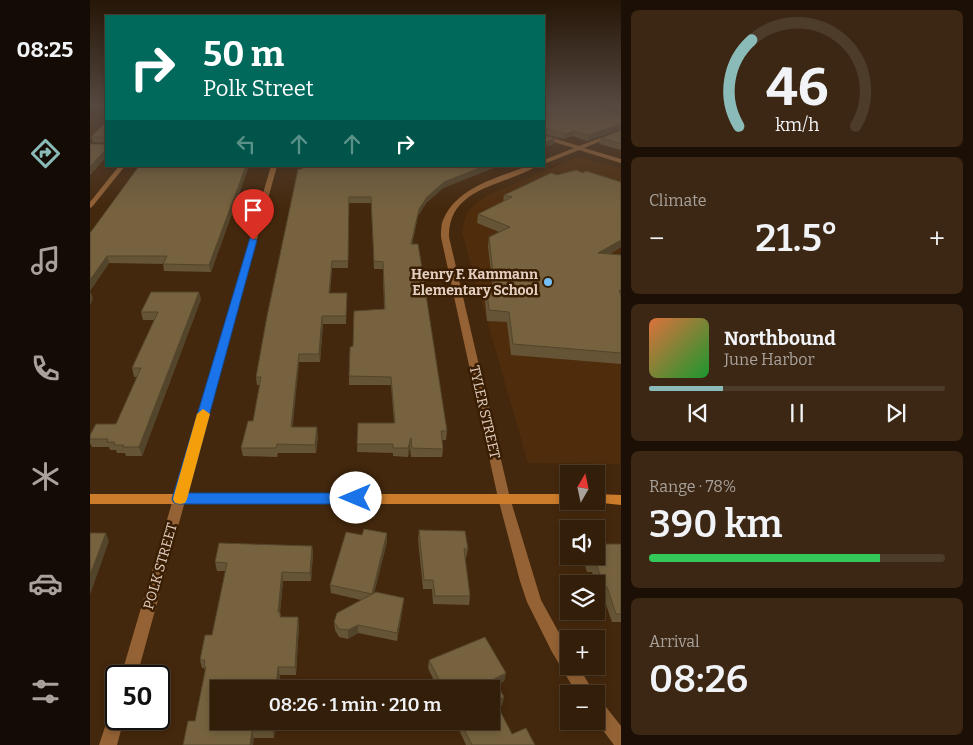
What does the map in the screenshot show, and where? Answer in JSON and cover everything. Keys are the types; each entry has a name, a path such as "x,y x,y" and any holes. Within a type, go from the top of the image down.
{"main road":[{"path":"90,499 560,499"},
{"path":"605,499 620,500"}],"street":[{"path":"557,141 620,161"},
{"path":"545,162 595,141"},
{"path":"90,206 121,167"},
{"name":"POLK STREET","path":"132,665 274,167"},
{"name":"TYLER STREET","path":"532,167 473,192 454,208 446,220 445,238 519,557 534,602 557,647 581,685"},
{"path":"605,720 620,740"},
{"path":"108,745 112,730"}],"shaded area":[{"name":"Henry F. Kammann Elementary School","path":"578,157 620,168 620,464 528,463 462,233 465,218 470,209 486,196"}],"building":[{"path":"610,141 621,141 621,144"},
{"path":"90,144 105,144 105,150 90,167"},
{"path":"138,167 246,167 209,265 163,264 167,256 107,256 90,280 90,233"},
{"path":"302,167 482,167 444,182 427,197 419,209 411,244 418,244 421,262 447,431 441,431 443,449 412,448 411,438 408,448 393,448 393,444 357,444 358,423 395,423 391,377 349,376 350,347 353,346 354,311 385,309 383,262 374,261 371,197 349,197 348,261 332,261 329,293 347,293 346,316 322,316 319,354 299,354 291,427 317,427 315,445 277,444 276,448 241,448 248,421 253,421 261,377 256,377 267,316 298,169 302,169"},
{"path":"576,170 583,173 586,171 621,182 621,240 598,253 621,255 621,291 619,290 621,296 621,353 513,344 509,312 489,310 487,291 495,291 489,237 510,227 478,214 512,197 504,195 551,173 557,175"},
{"path":"151,292 199,292 139,447 114,445 115,442 107,442 108,439 90,439 96,424 116,424 141,368 132,368 158,312 141,312"},
{"path":"364,529 387,533 372,594 330,585 346,532 362,535"},
{"path":"419,530 465,531 468,549 464,549 470,596 435,596 433,580 424,580"},
{"path":"90,533 106,533 90,575"},
{"path":"219,543 312,546 310,573 282,572 278,612 280,612 280,617 298,617 295,667 278,667 277,680 210,680 210,730 272,730 252,731 250,745 183,745 188,721 195,721 206,667 204,667 205,660 200,660 205,635 212,635 227,563 215,562"},
{"path":"605,544 621,544 621,614 616,614 607,587 605,587 605,575 600,575 597,565 605,565"},
{"path":"376,592 404,598 397,633 358,625 348,630 339,629 334,622 337,613"},
{"path":"485,637 506,673 495,680 439,680 429,660"},
{"path":"500,690 504,697 500,699"},
{"path":"500,711 512,734 526,728 535,745 472,745 464,730 500,730"}],"slow traffic":[{"path":"180,499 203,414"}],"place":[{"name":"Henry F. Kammann Elementary School","path":"548,282"}],"route":[{"path":"253,240 179,499 356,498"}]}
